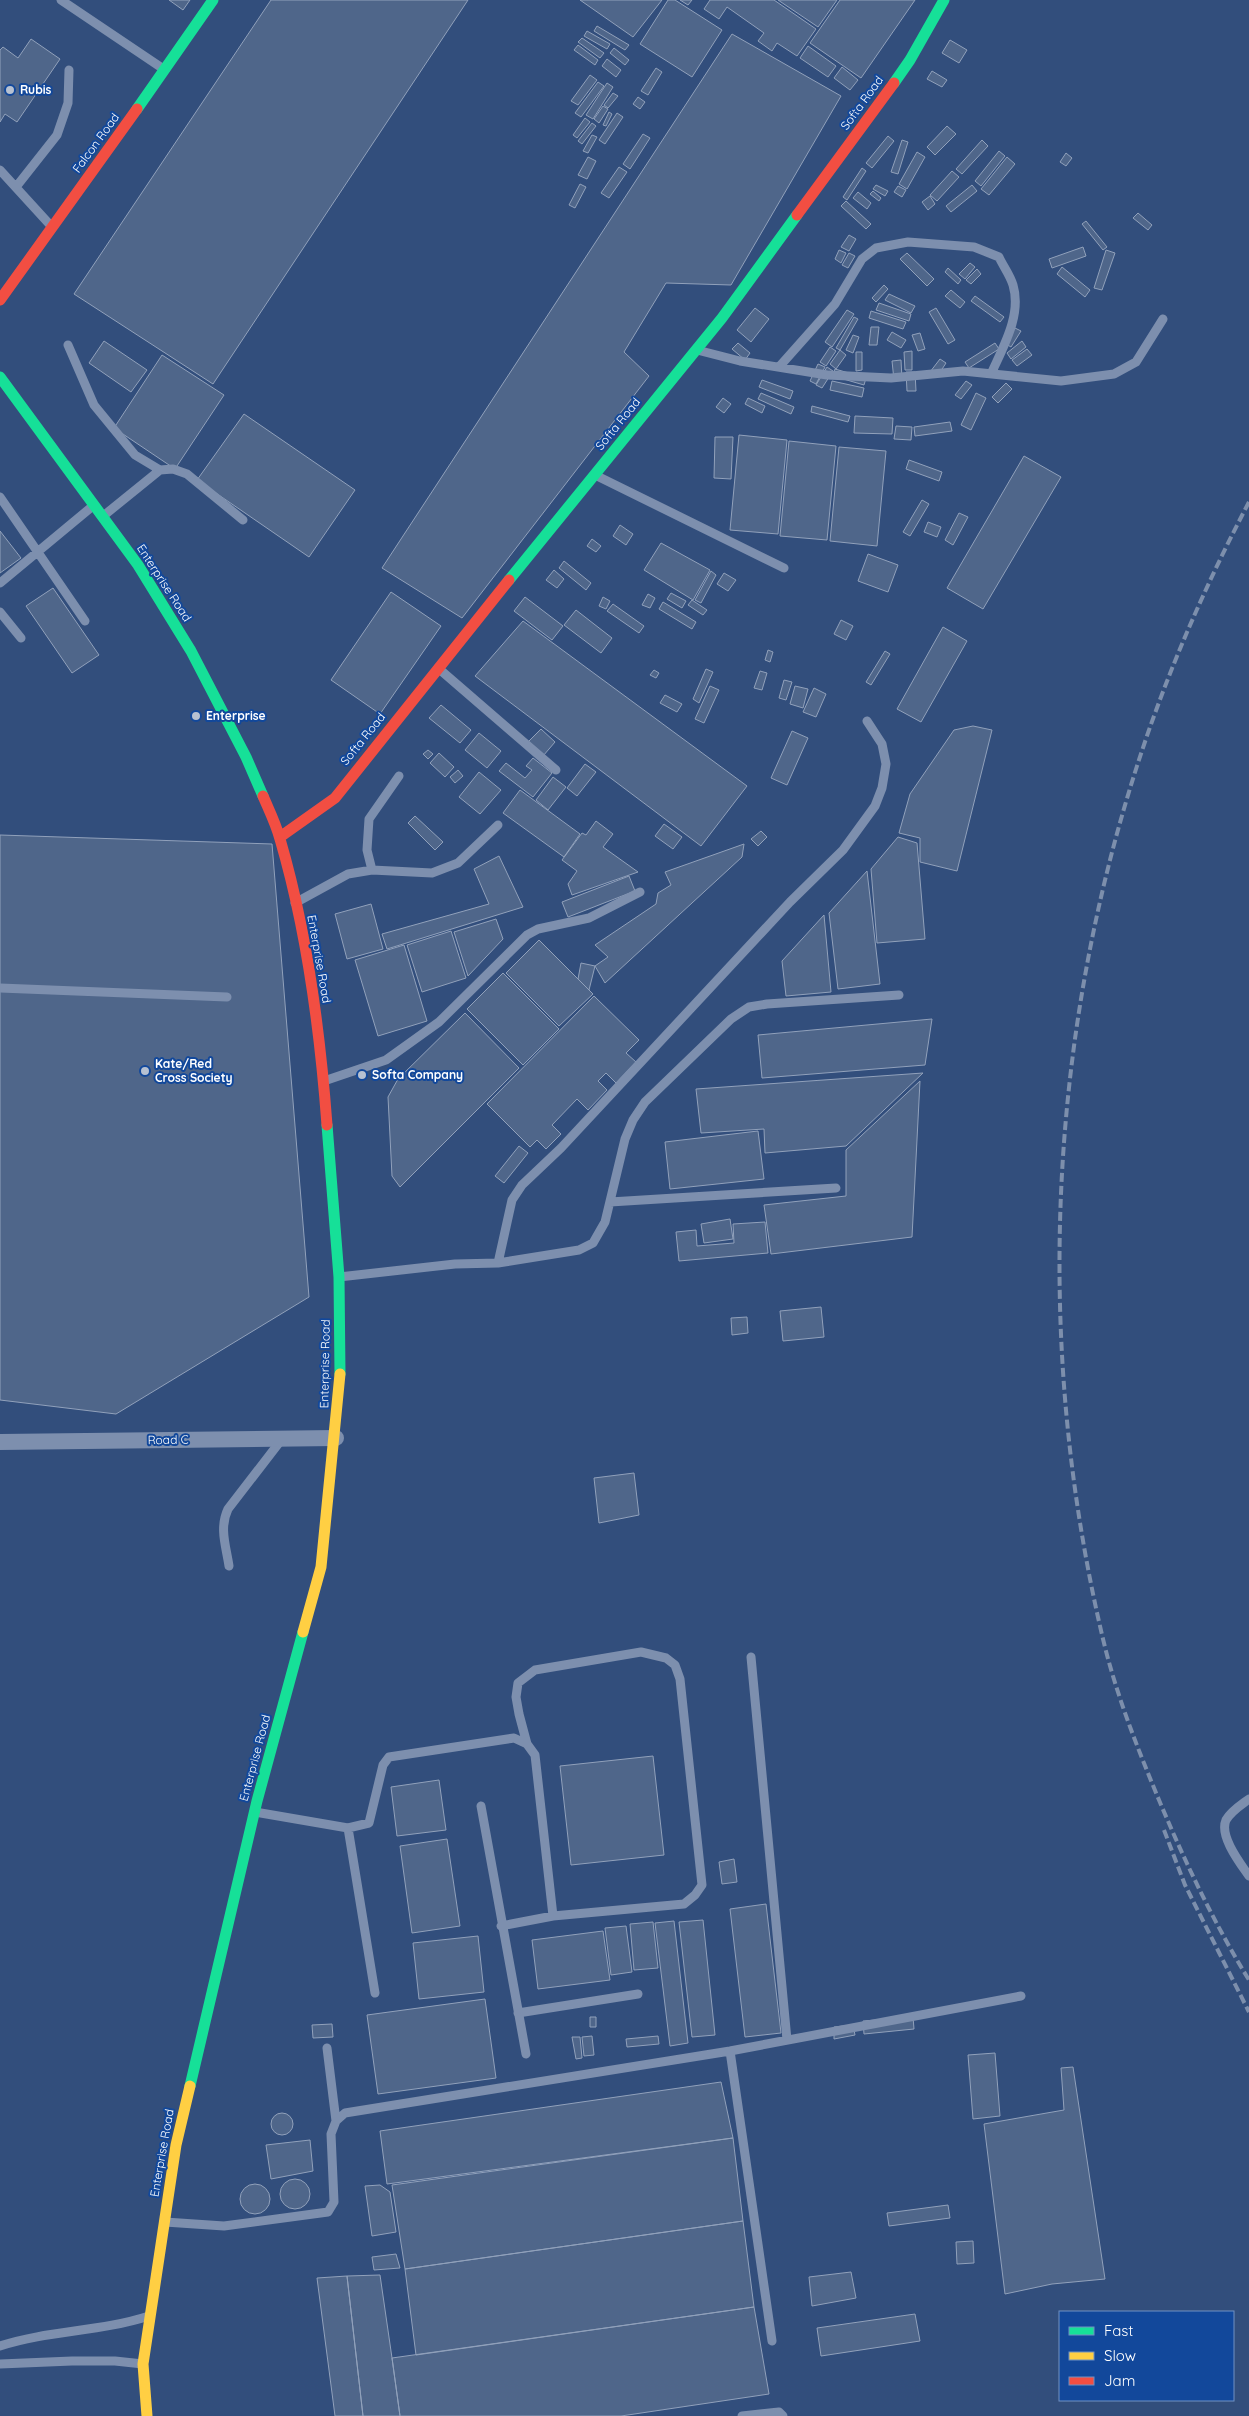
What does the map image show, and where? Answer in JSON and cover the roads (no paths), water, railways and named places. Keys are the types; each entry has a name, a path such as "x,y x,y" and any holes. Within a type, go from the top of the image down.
{"main road":[{"name":"Falcon Road","path":"0,300 165,71 213,0"},
{"name":"Softa Road","path":"280,837 335,798 437,668 696,350 734,302 905,68 944,0"},
{"name":"Enterprise Road","path":"0,377 138,565 191,651 246,757 280,837 304,941 324,1081 339,1277 340,1376 336,1438 321,1567 255,1812 176,2145 144,2364 147,2416"}],"street":[{"name":"Road C","path":"0,1442 336,1438"}],"lane":[{"path":"61,0 165,71"},
{"path":"16,186 57,135 68,103 69,70"},
{"path":"0,170 52,227"},
{"path":"779,368 834,304 862,259 876,248 908,242 974,247 999,257 1013,285 1016,309 1008,336 991,374"},
{"path":"696,350 779,368 827,375 891,378 963,371 1061,381 1114,374 1136,362 1163,319"},
{"path":"68,345 94,405 135,455 160,470"},
{"path":"102,517 160,470 173,469 188,474 243,520"},
{"path":"595,474 784,568"},
{"path":"0,496 36,552 85,621"},
{"path":"0,582 94,505"},
{"path":"0,612 21,638"},
{"path":"437,668 556,770"},
{"path":"498,1263 510,1207 522,1185 561,1148 790,902 843,850 875,806 882,788 886,764 882,744 867,721"},
{"path":"372,870 367,850 369,819 399,776"},
{"path":"295,903 348,874 372,870 432,873 458,862 498,825"},
{"path":"324,1081 386,1060 432,1028 538,929 589,918 640,892"},
{"path":"0,988 227,997"},
{"path":"339,1277 455,1264 498,1263 579,1250 593,1243 605,1222 625,1139 641,1108 731,1019 749,1007 767,1004 899,995"},
{"path":"610,1202 836,1188"},
{"path":"229,1566 222,1527 224,1518 228,1509 282,1439"},
{"path":"502,1926 553,1916 684,1904 695,1895 702,1885 680,1679 675,1665 666,1658 641,1652 535,1670 518,1683 516,1697 528,1744 535,1755 553,1916"},
{"path":"751,1656 787,2040"},
{"path":"255,1812 348,1828 369,1823 383,1764 389,1757 514,1738 528,1744"},
{"path":"1249,1799 1234,1810 1226,1821 1225,1834 1249,1876"},
{"path":"481,1806 526,2054"},
{"path":"348,1828 375,1993"},
{"path":"518,2012 638,1994"},
{"path":"165,2222 224,2226 328,2212 334,2202 334,2181 330,2152 331,2134 336,2121 345,2113 730,2051 1021,1996"},
{"path":"327,2048 336,2121"},
{"path":"730,2051 772,2341"},
{"path":"0,2346 18,2340 68,2330 123,2324 151,2315"},
{"path":"0,2364 115,2361 144,2364"},
{"path":"742,2416 779,2412 783,2416"}],"railway":[{"path":"1249,502 1187,631 1161,698 1137,766 1107,872 1084,980 1069,1090 1061,1200 1060,1310 1067,1421 1081,1530 1108,1660 1135,1740 1169,1823 1212,1914 1249,1980"},
{"path":"1164,1830 1185,1885 1249,2012"}],"place":[{"name":"Rubis","path":"10,90"},
{"name":"Enterprise","path":"196,716"},
{"name":"Kate/Red Cross Society","path":"145,1071"},
{"name":"Softa Company","path":"362,1075"}]}
